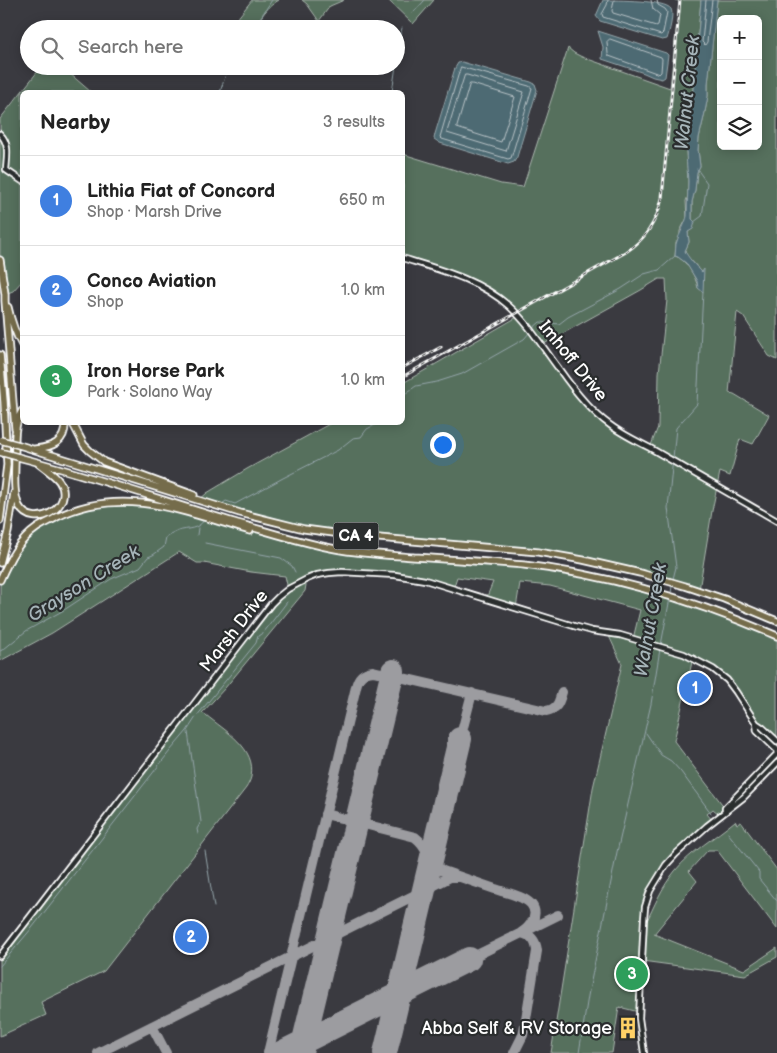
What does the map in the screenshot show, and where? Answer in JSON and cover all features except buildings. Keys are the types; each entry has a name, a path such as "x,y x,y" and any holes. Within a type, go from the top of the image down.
{"highway":[{"path":"0,260 5,294 15,435 17,499 24,512 40,517 51,513 60,504 62,489 60,482 37,462"},
{"path":"5,294 12,323 20,341"},
{"path":"0,355 7,464 0,521"},
{"path":"15,435 20,415"},
{"path":"31,449 50,447 55,444 63,435 65,425"},
{"path":"73,425 84,445 104,462 200,499"},
{"path":"0,440 200,499"},
{"path":"0,452 184,509"},
{"path":"0,563 8,532 15,483"},
{"name":"CA 4","path":"200,499 240,513 304,529 356,536 538,552 583,560 678,583 777,621"},
{"path":"0,580 11,556 27,536 38,527 68,512 91,505 112,502 147,503 184,509"},
{"name":"CA 4","path":"184,509 273,537 284,537 351,552 525,566 587,575 670,595 704,606 777,636"}],"street":[{"path":"0,134 7,144 6,170 20,179"},
{"name":"Imhoff Drive","path":"405,259 452,273 471,281 498,297 521,318 571,385 609,425 776,519"},
{"name":"Marsh Drive","path":"0,956 272,604 278,597 297,584 317,575 342,572 412,577 574,626 620,635 684,654 713,669 727,680 756,723 777,741"},
{"name":"Marsh Drive","path":"756,723 757,731 777,752"},
{"path":"644,1053 639,1018 644,919 647,899 666,865 724,811 777,752"},
{"path":"724,811 727,811 744,797 777,763"}],"green space":[{"path":"252,0 279,0 271,5 259,20 236,20"},
{"path":"302,0 344,0 330,6 320,20"},
{"path":"388,0 434,0 413,24"},
{"path":"675,0 701,0 686,151 688,178 687,218 676,242 675,256 690,269 698,288 702,272 687,256 685,251 689,242 688,232 692,229 692,202 697,172 700,166 699,138 708,96 717,0 777,0 777,360 769,356 743,316 737,312 729,393 734,394 769,415 753,444 740,439 730,476 720,472 699,590 538,552 304,529 199,500 207,493 247,469 327,425 405,425 405,382 519,316 483,287 405,259 405,155 501,184 523,187 568,48 582,57 670,88 679,1","holes":["659,279 666,279 667,300 659,373 658,427 650,448 609,425 571,385 542,345"]},
{"path":"35,75 71,75 89,90 23,90"},
{"path":"20,94 20,283 13,291 5,294 0,260 0,119"},
{"path":"123,502 171,503 295,540 351,552 547,568 638,587 777,636 777,741 762,727 738,690 727,680 691,657 692,662 674,741 725,808 720,815 713,809 707,814 713,821 666,865 647,899 645,925 662,890 681,864 735,821 737,824 741,822 777,870 777,929 717,850 708,850 689,871 697,881 654,934 744,970 777,948 777,957 745,975 642,961 639,1012 619,1007 612,1053 551,1053 593,788 622,664 609,636 620,635 633,639 640,610 550,586 520,583 516,608 486,599 493,582 457,577 453,589 412,577 342,572 307,579 305,591 202,713 238,741 249,757 252,767 251,777 246,788 104,971 41,1002 46,1015 0,1036 0,956 271,604 288,589 285,576 197,563 179,552 52,633 0,661 0,580 27,536 68,512"}],"water":[{"path":"603,0 640,1 667,6 671,9 672,15 667,39 662,40 600,21 596,16"},
{"path":"701,0 717,0 708,96 699,138 700,166 697,172 692,202 692,219 695,222 693,229 688,232 689,242 685,251 702,272 704,269 703,292 698,288 697,281 686,263 675,256 676,243 687,216 688,181 686,151"},
{"path":"598,31 666,53 668,55 665,77 662,79 653,77 602,59 603,47"},
{"path":"462,62 535,84 537,90 514,162 508,164 440,143 434,139 455,68 458,63"}],"waterway":[{"path":"259,20 272,0"},
{"path":"413,13 425,0"},
{"path":"221,90 226,75"},
{"path":"392,90 395,75"},
{"name":"Walnut Creek","path":"694,222 702,216 707,183 697,169"},
{"name":"Grayson Creek","path":"532,329 540,322 559,324 644,274 659,270 675,256"},
{"name":"Walnut Creek","path":"673,579 676,567 668,508 676,428 697,404 703,292"},
{"name":"Grayson Creek","path":"405,394 416,386 462,374 524,339 530,332"},
{"name":"Grayson Creek","path":"222,504 226,501 235,504 338,450 353,438 361,437 367,429 375,425"},
{"name":"Grayson Creek","path":"0,651 26,631 64,610 111,579 140,567 148,557 164,547 166,537 178,531 199,526 204,520"},
{"path":"197,535 198,528"},
{"path":"205,543 281,558 292,566 295,572"},
{"name":"Walnut Creek","path":"671,594 672,586"},
{"name":"Walnut Creek","path":"661,645 670,598"},
{"path":"0,966 256,643 258,636 264,632 287,602"},
{"name":"Walnut Creek","path":"579,1053 588,996 617,852 651,704 660,649"},
{"path":"188,732 201,822 197,829 198,834"},
{"path":"646,733 661,755 671,761 681,772 711,813"},
{"path":"728,833 759,872 759,879 777,901"},
{"path":"205,851 214,907"}],"taxiway":[{"path":"268,1053 358,680 364,674 373,671 546,711 556,707 562,692"},
{"path":"460,739 472,693"},
{"path":"325,814 415,837 423,845 427,853 429,872"},
{"path":"434,852 435,863 443,871 519,896 531,904 534,908 533,920 521,933"},
{"path":"98,1053 450,877 459,877"},
{"path":"469,959 558,915"},
{"path":"514,1053 523,1035 537,951 533,939 521,933"},
{"path":"152,1026 166,1053"}],"runway":[{"path":"301,1053 393,671"},
{"path":"385,1053 460,739"},
{"path":"281,1053 469,959"}],"railway":[{"path":"405,375 626,252 650,229 662,198 680,0"},
{"path":"405,366 441,347"}],"place":[{"name":"Lithia Fiat of Concord","path":"695,688"},
{"name":"Conco Aviation","path":"191,937"},
{"name":"Iron Horse Park","path":"632,974"},
{"name":"Abba Self & RV Storage","path":"628,1028"}]}
